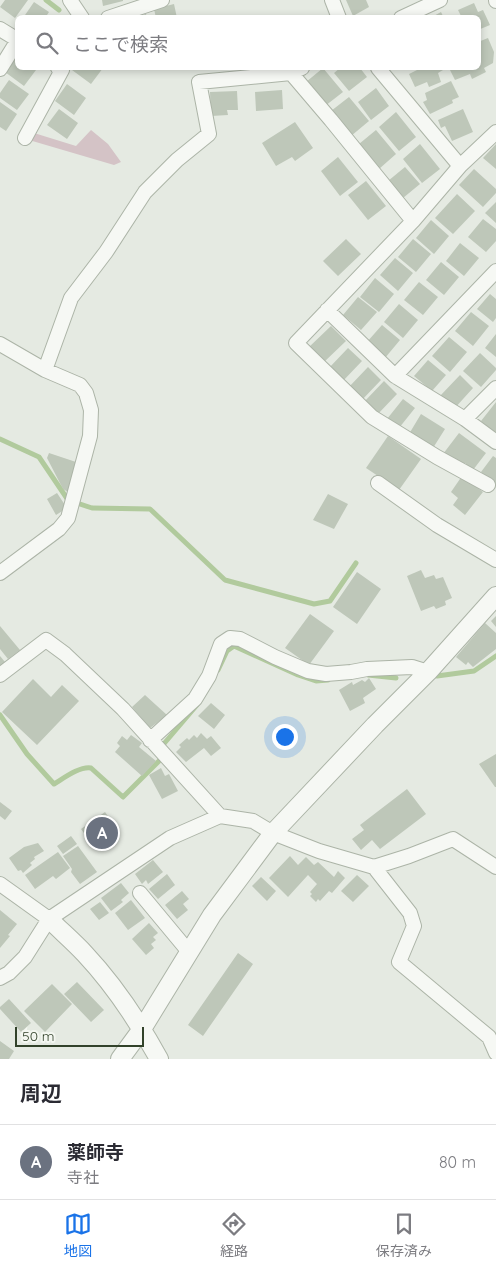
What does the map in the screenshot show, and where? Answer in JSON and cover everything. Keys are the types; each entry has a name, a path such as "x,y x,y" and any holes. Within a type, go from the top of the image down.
{"street":[{"path":"70,0 80,15"},
{"path":"117,15 162,0"},
{"path":"332,0 338,15"},
{"path":"408,15 440,0"},
{"path":"0,28 15,38"},
{"path":"0,69 15,45"},
{"path":"25,138 60,70"},
{"path":"45,370 71,298 106,252 145,192 177,160 209,134 199,82 297,70 331,120 412,221"},
{"path":"380,70 460,166"},
{"path":"488,485 437,457 372,417 296,343 412,221 460,166 496,132"},
{"path":"395,376 496,272"},
{"path":"327,310 395,376 465,419 496,442"},
{"path":"0,344 45,370 80,385 86,393 91,410 90,436 68,518 59,529 0,572"},
{"path":"465,419 496,388"},
{"path":"378,483 437,525 496,560"},
{"path":"120,1059 142,1029 212,915 273,833 368,732 428,672 496,596"},
{"path":"150,740 195,698 209,676 221,644 230,638 240,639 274,657 308,671 326,674 367,669 412,667 428,672"},
{"path":"0,674 46,640 65,654 117,703 220,816"},
{"path":"0,978 10,973 25,957 49,919 170,838 220,816 253,821 273,833 374,867 453,839 496,867"},
{"path":"374,867 410,914 414,926 399,962 489,1037 496,1053"},
{"path":"0,884 49,919 85,954 123,1000 159,1059"},
{"path":"140,893 189,952"}],"shaded area":[{"path":"91,130 108,144 121,162 114,165 29,140 34,133 76,146"}],"building":[{"path":"5,0 28,0 17,15 15,15 15,18 0,7"},
{"path":"102,0 123,0 123,1 103,6"},
{"path":"346,0 366,0 369,7 353,15"},
{"path":"34,2 49,12 47,15 25,15"},
{"path":"474,3 478,12 483,10 490,25 481,29 481,15 460,15 458,10"},
{"path":"174,4 176,15 155,15 154,9"},
{"path":"488,38 494,52 493,63 484,68 486,72 472,79 470,74 455,80 450,70 481,70 481,41"},
{"path":"15,57 15,70 36,70 24,86 5,72"},
{"path":"72,70 102,70 91,84"},
{"path":"321,70 325,70 343,92 325,106 306,82"},
{"path":"338,70 362,70 367,77 349,91 334,73"},
{"path":"417,70 443,70 438,73 441,82 429,87 427,82 415,87 409,74"},
{"path":"9,80 29,94 17,110 0,98 0,93"},
{"path":"451,81 459,97 452,100 453,103 430,114 423,102 427,100 425,93"},
{"path":"67,84 86,98 74,115 55,101"},
{"path":"376,88 389,106 371,120 358,102"},
{"path":"282,90 283,109 256,111 255,92"},
{"path":"237,91 238,110 227,110 228,115 211,116 210,92"},
{"path":"349,97 369,121 351,136 331,111"},
{"path":"0,102 17,114 6,131 0,127"},
{"path":"59,109 78,123 67,139 47,125"},
{"path":"463,109 473,132 452,141 445,126 441,128 438,120"},
{"path":"396,112 416,137 399,151 379,127"},
{"path":"295,122 313,148 295,161 292,157 276,166 262,143"},
{"path":"376,130 396,154 379,169 359,144"},
{"path":"420,144 440,169 422,183 403,159"},
{"path":"496,144 496,169 483,158"},
{"path":"338,157 358,182 340,196 321,171"},
{"path":"405,167 420,184 403,198 388,181"},
{"path":"474,169 496,189 496,193 483,207 459,185"},
{"path":"366,181 386,206 368,220 348,195"},
{"path":"457,194 475,211 453,234 435,218"},
{"path":"496,202 496,223 485,213"},
{"path":"483,219 496,229 496,241 486,252 468,237"},
{"path":"431,220 449,236 434,254 416,238"},
{"path":"346,239 361,254 338,276 323,261"},
{"path":"413,239 431,254 416,272 398,257"},
{"path":"460,243 479,258 464,276 446,261"},
{"path":"395,258 413,273 398,291 380,275"},
{"path":"441,262 459,277 444,295 426,280"},
{"path":"375,278 394,294 379,312 360,297"},
{"path":"419,282 438,297 423,315 404,300"},
{"path":"490,294 496,299 496,318 493,322 477,309"},
{"path":"358,297 377,312 361,330 343,315"},
{"path":"399,304 418,320 403,338 384,322"},
{"path":"471,312 489,326 473,346 455,331"},
{"path":"382,325 400,340 385,358 367,342"},
{"path":"331,326 346,341 323,363 308,348"},
{"path":"496,334 496,357 485,348"},
{"path":"449,337 467,352 450,372 432,356"},
{"path":"348,348 362,361 342,382 328,369"},
{"path":"480,353 496,368 481,387 463,371"},
{"path":"428,360 446,375 432,391 414,376"},
{"path":"368,367 381,380 361,401 348,388"},
{"path":"460,375 473,388 454,409 440,396"},
{"path":"384,381 397,394 377,415 364,402"},
{"path":"403,399 415,408 399,428 387,419"},
{"path":"496,402 496,434 481,421"},
{"path":"421,414 445,429 433,448 409,434"},
{"path":"459,433 486,453 473,470 465,463 461,468 443,454"},
{"path":"388,436 421,459 399,490 366,468"},
{"path":"49,453 76,462 68,492 63,489 47,458"},
{"path":"493,456 496,458 496,484 481,472"},
{"path":"462,476 483,492 465,515 453,505 458,498 451,492"},
{"path":"57,493 67,508 56,515 47,499"},
{"path":"328,494 348,504 334,529 313,520"},
{"path":"421,570 425,578 434,575 436,579 443,577 452,598 445,601 446,605 436,609 434,606 421,611 407,576"},
{"path":"357,572 381,589 357,624 333,607"},
{"path":"310,614 334,631 309,665 285,648"},
{"path":"496,616 496,627 491,621"},
{"path":"485,623 496,633 496,649 473,667 468,662 466,665 456,657"},
{"path":"0,626 20,650 8,659 0,649"},
{"path":"0,656 5,662 0,666"},
{"path":"369,678 376,689 363,698 365,703 350,711 339,690 352,682 353,685 362,680 365,682"},
{"path":"33,679 51,697 62,685 79,701 37,745 2,712"},
{"path":"145,695 167,715 150,728 132,707"},
{"path":"211,703 225,715 214,729 198,716"},
{"path":"201,733 207,739 211,736 221,748 211,756 204,748 186,762 176,752 181,747 179,745 194,735 197,738"},
{"path":"131,735 142,743 139,747 156,761 142,776 115,752 120,746 117,743 122,736 127,740"},
{"path":"496,754 496,787 495,787 479,764"},
{"path":"161,768 165,776 169,774 178,791 162,799 149,775"},
{"path":"407,789 426,814 380,849 372,840 361,850 352,839 364,830 360,825"},
{"path":"0,802 12,811 5,820 0,816"},
{"path":"105,812 119,832 96,850 81,829"},
{"path":"71,836 77,844 63,854 57,846"},
{"path":"38,843 44,851 34,857 35,859 30,863 32,865 23,873 21,870 18,871 9,858 24,847"},
{"path":"78,846 97,872 80,884 63,856"},
{"path":"58,852 70,868 56,879 53,876 35,889 25,875"},
{"path":"290,856 298,865 306,857 314,865 318,862 334,877 338,871 345,878 332,893 329,891 320,901 318,899 316,902 310,896 312,894 310,892 317,884 308,875 288,897 269,878"},
{"path":"153,860 163,872 148,884 146,880 142,884 135,874"},
{"path":"167,874 175,885 158,899 149,889"},
{"path":"357,875 369,886 353,902 341,891"},
{"path":"261,877 276,891 267,901 252,886"},
{"path":"121,883 129,893 121,900 123,902 111,911 101,898"},
{"path":"182,891 189,899 183,904 188,910 177,919 165,905"},
{"path":"131,900 145,918 128,930 115,913"},
{"path":"100,902 109,913 99,920 90,909"},
{"path":"0,910 17,924 0,948"},
{"path":"149,923 158,933 153,937 156,940 151,944 154,948 146,955 132,939"},
{"path":"238,953 253,964 203,1036 188,1025"},
{"path":"77,982 104,1010 91,1022 64,994"},
{"path":"52,984 72,1004 45,1032 24,1011"},
{"path":"9,999 31,1023 21,1032 0,1009"},
{"path":"0,1041 14,1051 9,1059 0,1059"}],"waterway":[{"path":"46,0 59,10"},
{"path":"0,439 39,457 68,500 92,508 150,509 225,580 314,604 330,601 356,563"},
{"path":"218,670 227,651 234,646 298,675 316,681 328,680"},
{"path":"437,676 474,671 496,656"},
{"path":"368,675 396,678"},
{"path":"164,748 162,746 197,705"},
{"path":"0,715 27,754 54,784 77,771 91,768 123,797 164,756"}],"place":[{"name":"薬師寺","path":"102,833"}]}
